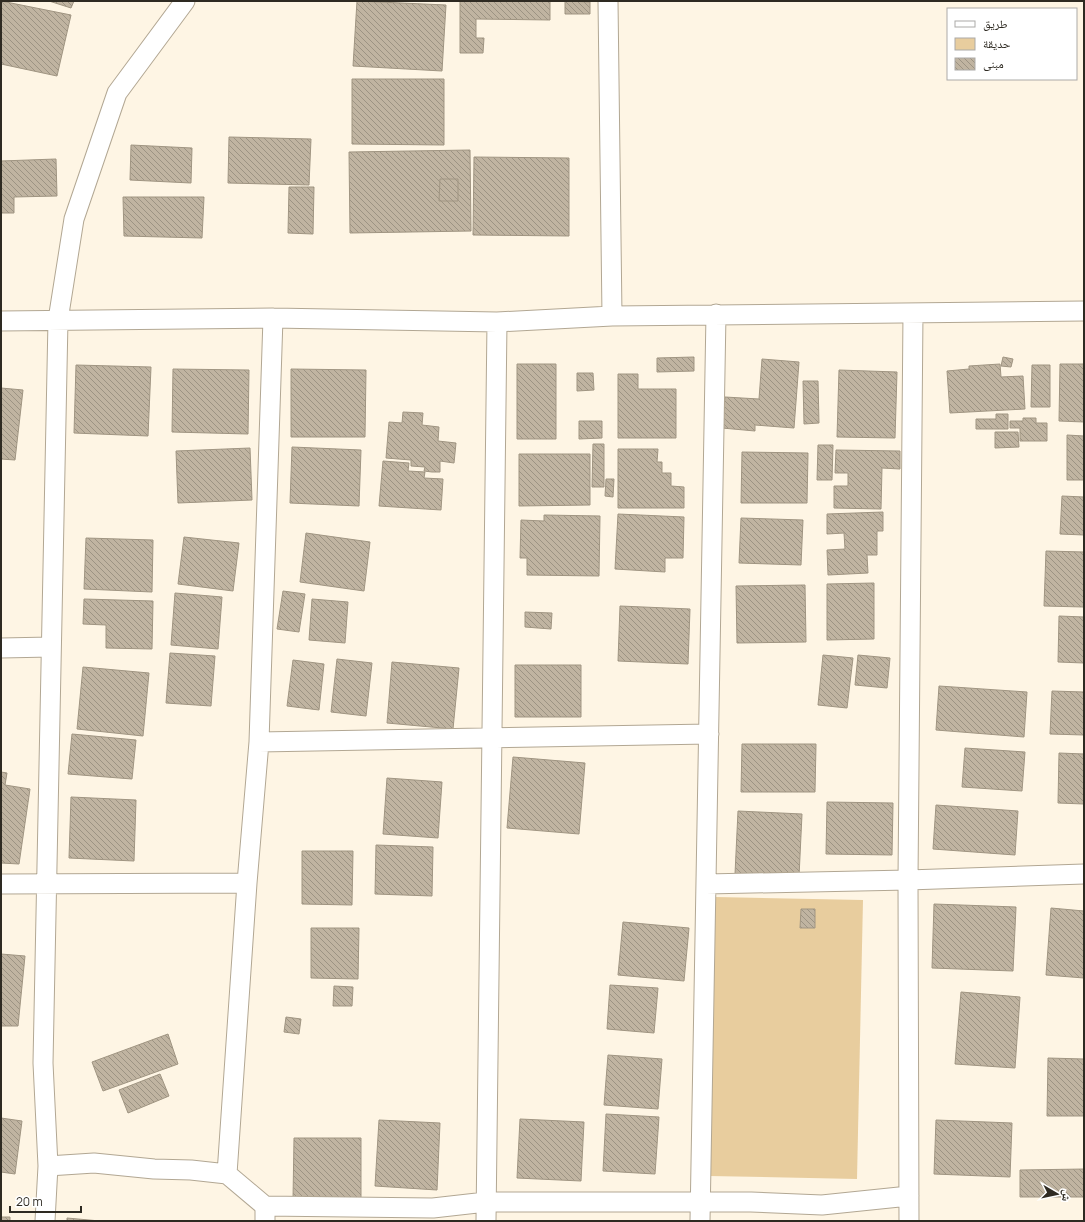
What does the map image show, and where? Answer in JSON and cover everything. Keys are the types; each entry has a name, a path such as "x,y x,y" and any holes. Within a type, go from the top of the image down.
{"street":[{"path":"45,1221 48,1166 43,1063 58,320 74,219 117,93 185,1"},
{"path":"608,1 612,316"},
{"path":"1,321 273,318 497,322 612,316 716,314 1084,311"},
{"path":"909,1221 908,880 913,313"},
{"path":"700,1221 716,314"},
{"path":"227,1174 247,883 259,742 273,318"},
{"path":"486,1212 497,322"},
{"path":"1,648 51,647"},
{"path":"259,742 709,734"},
{"path":"706,884 908,880 1084,874"},
{"path":"1,884 247,883"},
{"path":"48,1166 94,1163 154,1170 191,1170 227,1174 265,1214 433,1208 486,1212 700,1201 822,1205 910,1196"}],"green space":[{"path":"715,897 863,900 857,1179 709,1176"}],"building":[{"path":"1,1 71,15 57,76 1,64"},
{"path":"49,1 74,1 71,8"},
{"path":"357,1 446,5 442,71 353,66"},
{"path":"460,1 550,1 550,20 476,19 476,38 484,38 483,53 460,53"},
{"path":"565,1 590,2 590,14 565,14"},
{"path":"352,79 444,79 444,145 352,144"},
{"path":"229,137 311,139 309,185 228,183"},
{"path":"131,145 192,148 191,183 130,180"},
{"path":"470,150 471,231 350,233 349,152"},
{"path":"474,157 569,158 569,236 473,235"},
{"path":"56,159 57,196 14,197 14,213 1,213 1,161"},
{"path":"440,179 458,179 458,201 439,201"},
{"path":"289,187 314,187 313,234 288,233"},
{"path":"123,197 204,197 202,238 124,236"},
{"path":"694,357 694,371 657,372 657,358"},
{"path":"1003,357 1013,359 1011,367 1001,366"},
{"path":"762,359 799,362 794,428 755,425 755,431 722,428 725,397 759,399"},
{"path":"517,364 556,364 556,439 517,439"},
{"path":"1000,364 1001,377 1023,376 1025,409 950,413 947,371 969,369 969,366"},
{"path":"1060,364 1084,364 1084,422 1059,421"},
{"path":"76,365 151,367 148,436 74,433"},
{"path":"1032,365 1050,365 1050,407 1031,407"},
{"path":"173,369 249,370 248,434 172,432"},
{"path":"291,369 366,370 365,437 291,437"},
{"path":"839,370 897,372 895,438 837,437"},
{"path":"577,373 593,373 594,390 577,391"},
{"path":"618,374 638,374 638,389 676,389 676,438 618,438"},
{"path":"803,381 818,381 819,423 804,424"},
{"path":"1,388 23,390 15,460 1,459"},
{"path":"403,412 423,413 422,425 439,427 438,441 456,443 454,463 440,461 440,472 432,472 424,471 425,467 411,466 411,460 386,458 389,422 402,423"},
{"path":"996,414 1008,414 1008,429 976,429 976,419 996,419"},
{"path":"1023,418 1036,418 1036,423 1047,423 1047,441 1020,441 1020,428 1010,428 1010,421 1023,421"},
{"path":"579,421 602,421 602,438 579,439"},
{"path":"995,432 1018,432 1019,447 995,448"},
{"path":"1067,435 1084,436 1084,480 1067,480"},
{"path":"593,444 604,444 604,487 592,487"},
{"path":"818,445 833,445 832,480 817,480"},
{"path":"292,447 361,450 359,506 290,503"},
{"path":"250,448 252,500 178,503 176,451"},
{"path":"618,449 658,449 657,462 662,462 662,473 671,473 671,486 684,487 684,508 618,508"},
{"path":"836,450 900,451 900,469 882,468 881,509 834,508 834,486 848,486 848,473 835,473"},
{"path":"742,452 808,453 807,503 741,503"},
{"path":"519,454 590,454 590,505 519,506"},
{"path":"383,461 409,463 408,471 425,472 424,478 443,479 441,510 379,506"},
{"path":"606,479 614,479 613,497 605,496"},
{"path":"1062,496 1084,497 1084,535 1060,534"},
{"path":"883,512 883,531 877,531 877,555 867,555 868,573 828,575 827,550 845,549 844,533 827,534 827,514"},
{"path":"618,514 684,517 683,558 665,558 665,572 615,569"},
{"path":"544,515 600,516 599,576 527,575 527,558 520,558 521,520 544,521"},
{"path":"741,518 803,520 801,565 739,563"},
{"path":"306,533 370,542 364,591 300,582"},
{"path":"184,537 239,543 233,591 178,584"},
{"path":"86,538 153,540 152,592 84,589"},
{"path":"1046,551 1084,552 1084,607 1044,606"},
{"path":"874,583 874,639 827,640 827,584"},
{"path":"805,585 806,642 737,643 736,586"},
{"path":"283,591 305,594 299,632 277,629"},
{"path":"175,593 222,597 218,649 171,645"},
{"path":"84,599 153,601 152,649 106,648 106,625 83,624"},
{"path":"312,599 348,602 345,643 309,640"},
{"path":"620,606 690,609 688,664 618,661"},
{"path":"525,612 552,613 551,629 525,627"},
{"path":"1059,616 1084,617 1084,663 1058,662"},
{"path":"170,653 215,656 211,706 166,703"},
{"path":"823,655 853,658 847,708 818,705"},
{"path":"858,655 890,658 887,688 855,685"},
{"path":"337,659 372,663 366,716 331,712"},
{"path":"293,660 324,664 319,710 287,706"},
{"path":"392,662 459,668 453,729 387,723"},
{"path":"515,665 581,665 581,717 515,717"},
{"path":"83,667 149,673 143,736 77,729"},
{"path":"939,686 1027,692 1024,737 936,730"},
{"path":"1052,691 1084,692 1084,735 1050,734"},
{"path":"72,734 136,740 132,779 68,774"},
{"path":"742,744 816,744 815,792 741,792"},
{"path":"965,748 1025,752 1022,791 962,787"},
{"path":"1059,753 1084,754 1084,804 1058,803"},
{"path":"513,757 585,763 579,834 507,828"},
{"path":"1,772 7,773 5,785 30,789 19,864 1,863"},
{"path":"387,778 442,782 438,838 383,834"},
{"path":"71,797 136,800 134,861 69,858"},
{"path":"827,802 893,803 892,855 826,854"},
{"path":"936,805 1018,811 1015,855 933,849"},
{"path":"738,811 802,814 799,877 735,874"},
{"path":"376,845 433,847 432,896 375,894"},
{"path":"302,851 353,851 352,905 302,904"},
{"path":"934,904 1016,907 1013,971 932,968"},
{"path":"1051,908 1084,911 1084,978 1046,975"},
{"path":"801,909 815,909 815,928 800,928"},
{"path":"623,922 689,928 684,981 618,975"},
{"path":"311,928 359,928 358,979 311,978"},
{"path":"1,954 25,956 18,1026 1,1026"},
{"path":"610,985 658,988 654,1033 607,1029"},
{"path":"334,986 353,987 352,1006 333,1006"},
{"path":"961,992 1020,997 1015,1068 955,1064"},
{"path":"286,1017 301,1019 299,1034 284,1032"},
{"path":"168,1034 178,1064 103,1091 92,1062"},
{"path":"608,1055 662,1059 658,1109 604,1105"},
{"path":"1048,1058 1084,1059 1084,1116 1047,1116"},
{"path":"160,1074 169,1096 128,1113 119,1090"},
{"path":"606,1114 659,1117 655,1174 603,1171"},
{"path":"1,1118 22,1121 15,1174 1,1172"},
{"path":"520,1119 584,1122 581,1181 517,1178"},
{"path":"379,1120 440,1123 437,1190 375,1186"},
{"path":"936,1120 1012,1123 1010,1177 934,1174"},
{"path":"294,1138 361,1138 361,1199 293,1199"},
{"path":"1084,1169 1084,1197 1020,1197 1020,1170"},
{"path":"1,1217 10,1217 10,1221 1,1221"},
{"path":"67,1218 100,1221 67,1221"}]}
